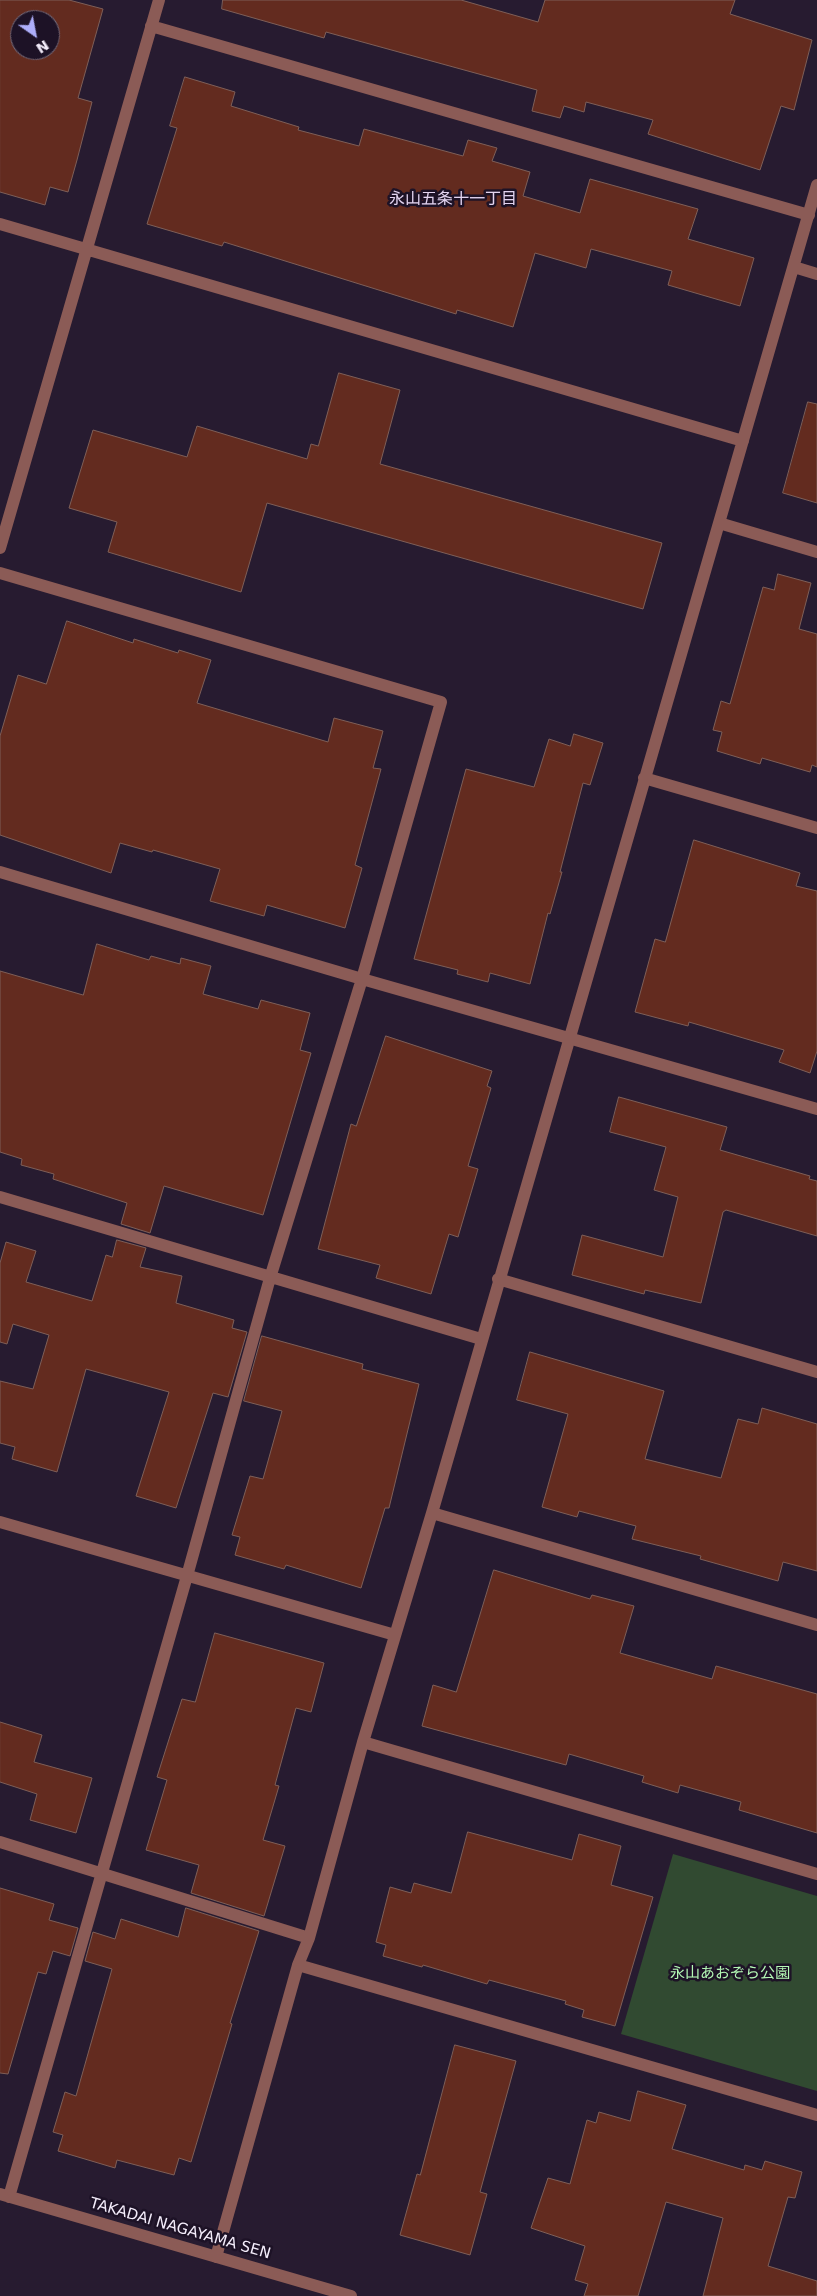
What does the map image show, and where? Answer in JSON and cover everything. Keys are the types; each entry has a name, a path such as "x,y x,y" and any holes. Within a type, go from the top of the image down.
{"street":[{"path":"0,548 158,0"},
{"path":"151,26 809,215"},
{"path":"216,2257 298,1964 309,1938 363,1742 432,1514 498,1278 570,1037 817,185"},
{"path":"0,224 743,441"},
{"path":"794,267 817,274"},
{"path":"719,523 817,552"},
{"path":"0,573 441,702 362,979 270,1278 102,1874 4,2195"},
{"path":"644,778 817,828"},
{"path":"0,872 362,979 817,1109"},
{"path":"0,1197 481,1339"},
{"path":"498,1278 817,1372"},
{"path":"432,1514 817,1625"},
{"path":"0,1522 395,1635"},
{"path":"363,1742 817,1874"},
{"path":"0,1842 309,1938"},
{"path":"298,1964 817,2115"},
{"name":"TAKADAI NAGAYAMA SEN","path":"4,2195 351,2296"}],"green space":[{"name":"永山あおぞら公園","path":"673,1854 817,1896 817,2091 621,2034"}],"building":[{"path":"0,0 69,0 103,9 78,98 92,102 68,192 50,187 45,205 0,192"},
{"path":"223,0 461,0 538,22 545,0 735,0 730,14 812,40 794,110 781,106 760,170 648,134 653,120 586,102 584,112 564,106 560,118 532,111 537,90 326,32 324,38 222,9"},
{"path":"185,77 235,92 231,106 299,127 298,130 359,146 364,129 463,156 468,140 497,148 492,161 530,172 523,196 580,213 590,179 698,209 688,239 754,258 740,306 668,285 672,271 591,249 586,268 535,253 513,327 457,310 456,314 224,242 222,246 147,224 177,128 170,126"},
{"path":"339,373 400,390 380,464 662,543 643,609 267,503 241,592 108,552 117,522 69,508 93,430 187,457 197,426 307,459 311,444 318,446"},
{"path":"808,402 817,404 817,503 783,493"},
{"path":"778,574 811,583 799,629 817,634 817,767 812,765 810,772 762,758 760,764 717,751 722,732 713,730 721,701 730,704 763,587 774,590"},
{"path":"67,621 133,643 134,639 178,653 179,650 211,660 197,703 328,742 334,718 383,731 373,768 381,769 355,865 362,868 345,928 267,905 264,916 210,901 220,869 153,850 152,852 120,843 111,873 0,835 0,736 18,675 46,684"},
{"path":"574,734 603,743 590,785 583,783 560,872 562,872 550,914 548,913 530,984 490,973 488,982 457,974 458,970 414,959 466,769 534,787 549,739 570,746"},
{"path":"694,840 800,873 796,886 817,891 817,1051 810,1073 779,1062 784,1050 689,1022 688,1026 635,1012 655,939 665,942"},
{"path":"97,944 149,960 151,956 180,964 181,958 211,966 203,994 258,1009 261,1000 310,1013 300,1050 311,1053 263,1215 164,1186 150,1233 121,1224 127,1203 53,1179 54,1174 21,1165 22,1159 0,1152 0,971 83,995"},
{"path":"386,1036 492,1071 487,1086 491,1088 468,1166 478,1169 458,1237 449,1234 431,1294 376,1278 380,1265 318,1249 351,1124 356,1126"},
{"path":"619,1097 727,1127 720,1150 810,1176 809,1179 817,1181 817,1236 726,1210 723,1212 701,1303 645,1290 644,1294 572,1275 582,1235 663,1257 678,1197 654,1190 666,1147 610,1132"},
{"path":"117,1240 146,1248 140,1267 182,1276 176,1303 234,1320 232,1328 247,1332 228,1397 213,1393 176,1508 136,1496 169,1392 86,1369 57,1472 12,1459 15,1447 0,1443 0,1381 33,1389 49,1335 13,1324 7,1344 0,1342 0,1263 6,1242 36,1251 26,1282 92,1301 106,1255 112,1257"},
{"path":"262,1336 363,1364 362,1369 419,1384 389,1508 385,1508 361,1588 286,1565 284,1569 235,1555 240,1537 232,1535 250,1476 263,1479 282,1411 244,1401"},
{"path":"530,1352 664,1391 645,1459 721,1478 738,1419 758,1424 762,1408 817,1424 817,1571 783,1562 778,1581 700,1559 701,1556 632,1539 636,1526 579,1511 577,1517 542,1507 568,1414 517,1400"},
{"path":"494,1570 590,1599 592,1595 634,1606 620,1653 712,1679 716,1666 817,1694 817,1833 739,1810 741,1802 680,1785 678,1793 642,1782 644,1776 569,1754 566,1765 422,1726 433,1685 456,1692"},
{"path":"215,1633 324,1663 311,1712 296,1708 275,1785 279,1786 263,1840 285,1846 264,1916 191,1893 199,1865 146,1850 167,1780 157,1777 170,1736 182,1699 195,1702"},
{"path":"0,1722 42,1735 34,1762 92,1778 76,1833 30,1820 37,1794 0,1782"},
{"path":"468,1832 572,1860 579,1834 621,1846 611,1885 653,1897 615,2026 582,2017 584,2010 565,2004 566,2001 489,1980 487,1984 423,1965 422,1967 383,1956 386,1945 376,1942 390,1887 411,1893 414,1883 451,1893"},
{"path":"0,1888 54,1904 49,1920 78,1928 70,1956 53,1951 46,1974 38,1972 8,2074 0,2073"},
{"path":"186,1908 259,1931 230,2023 232,2024 191,2162 179,2158 174,2175 117,2160 115,2168 58,2151 63,2135 53,2132 65,2092 76,2096 112,1969 85,1961 93,1932 115,1939 121,1919 178,1937"},
{"path":"455,2045 516,2061 480,2192 487,2194 470,2255 400,2235 417,2174 420,2175"},
{"path":"638,2091 686,2105 672,2149 744,2170 745,2165 762,2170 765,2161 802,2172 795,2198 788,2197 768,2266 817,2281 817,2296 703,2296 723,2218 666,2202 638,2296 584,2296 588,2284 575,2280 585,2246 531,2228 548,2178 570,2184 587,2120 596,2123 599,2112 630,2121"}],"district":[{"name":"永山五条十一丁目","path":"453,200"}]}
